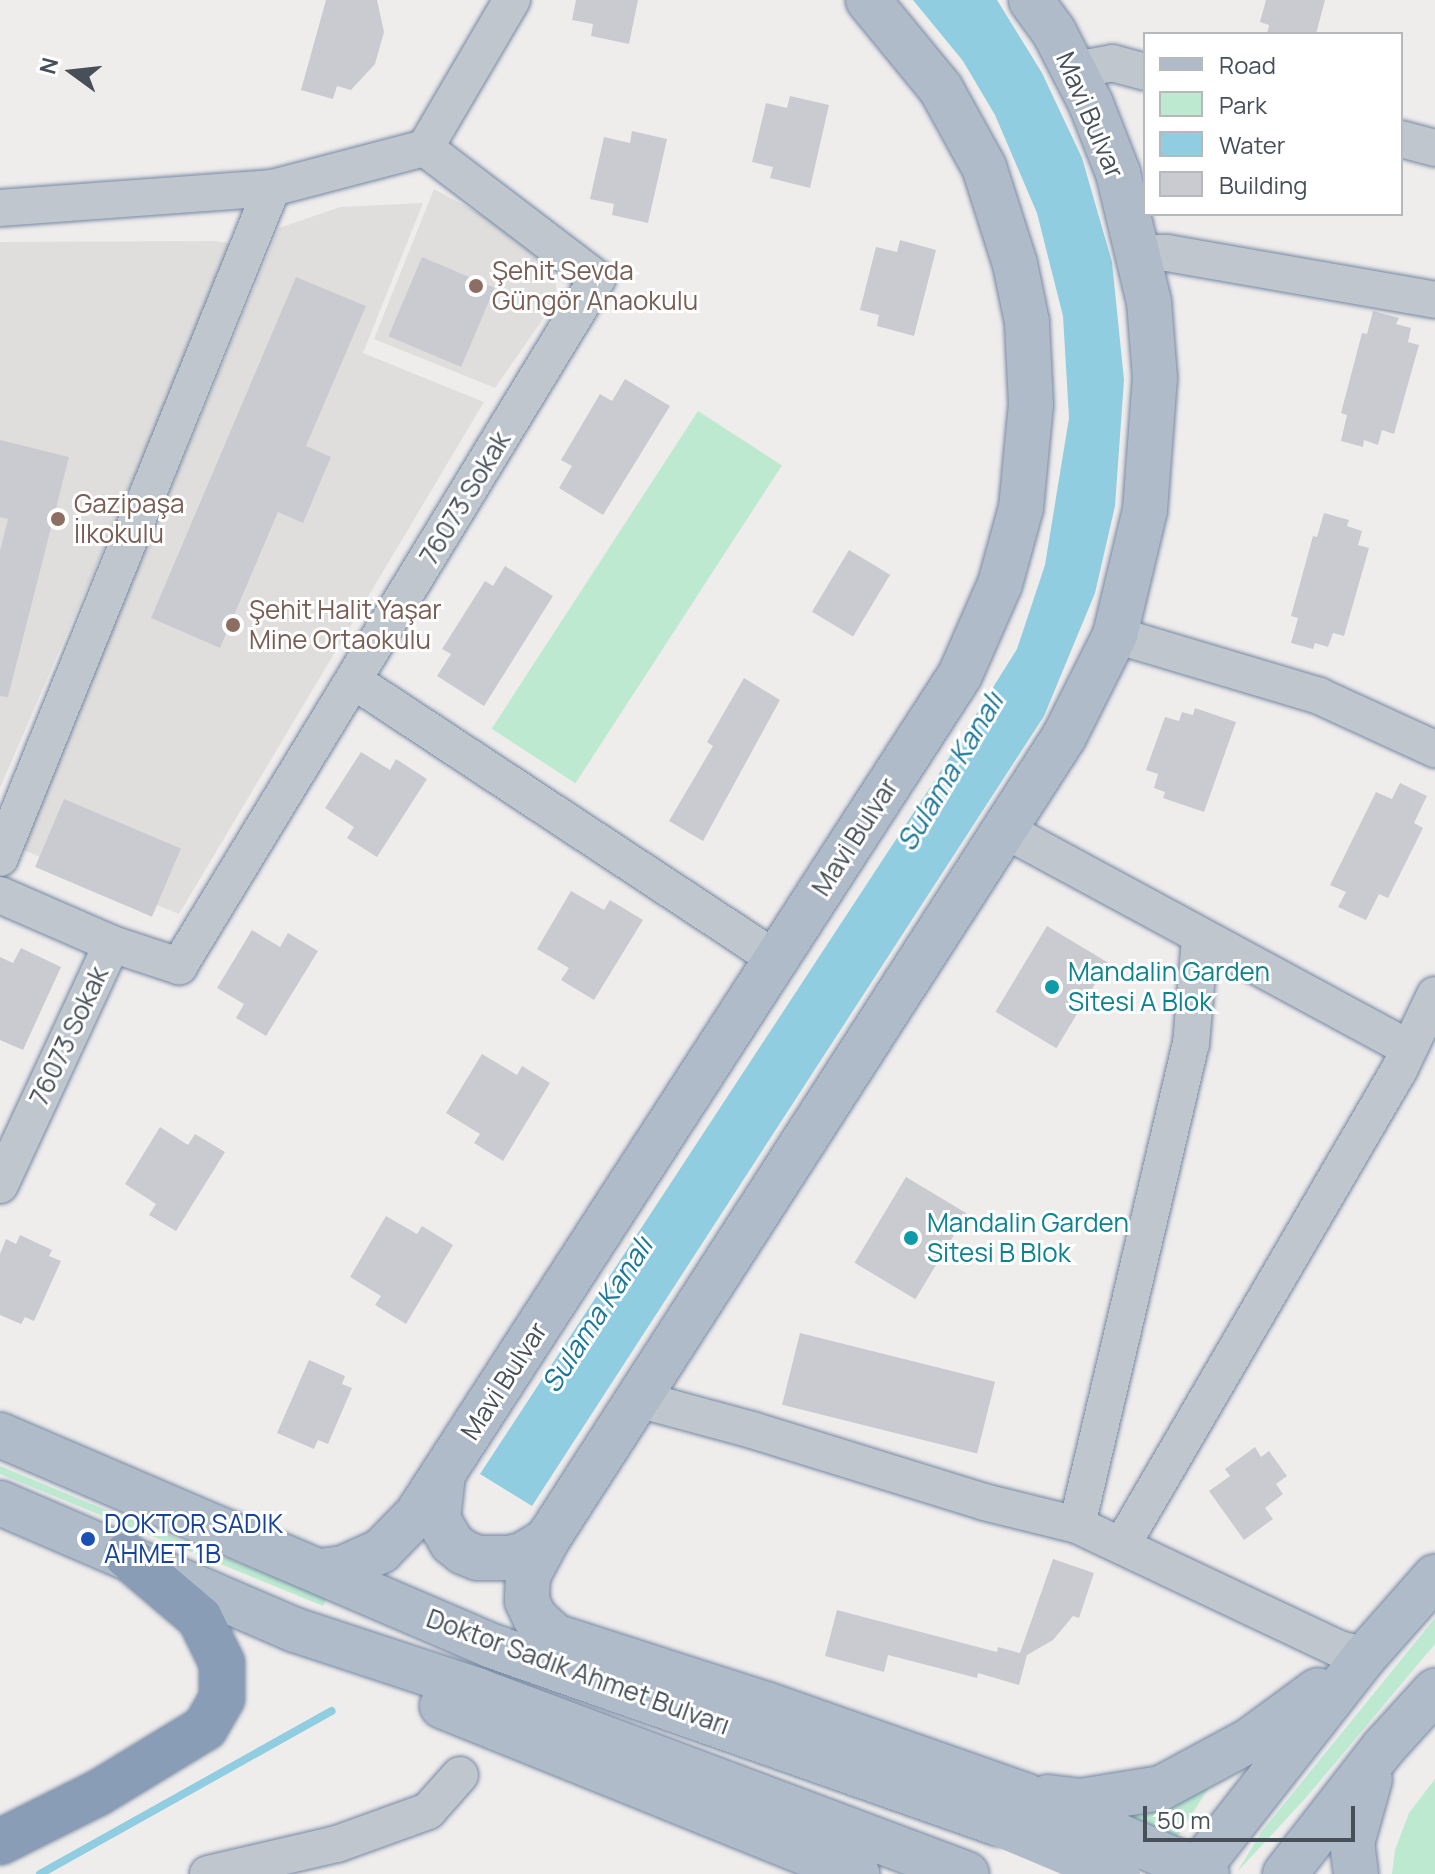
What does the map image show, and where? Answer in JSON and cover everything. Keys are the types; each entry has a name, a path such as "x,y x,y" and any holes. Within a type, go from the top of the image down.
{"highway":[{"path":"0,1842 98,1793 205,1728 222,1698 222,1663 200,1618 126,1555"}],"main road":[{"name":"Mavi Bulvar","path":"320,1571 343,1568 381,1551 417,1514 960,675 1000,584 1021,508 1031,405 1027,322 1015,264 977,154 941,89 868,0"},
{"name":"Mavi Bulvar","path":"555,1636 535,1618 527,1601 528,1576 547,1540 1064,737 1115,635 1145,510 1155,378 1149,302 1118,173 1074,70 1054,32 1031,0"},
{"name":"Doktor Sadık Ahmet Bulvarı","path":"0,1435 492,1646 1005,1801 1118,1874"},
{"path":"443,1475 438,1519 452,1543 463,1552 478,1558 508,1558 522,1555 547,1540"},
{"name":"Doktor Sadık Ahmet Bulvarı","path":"0,1503 295,1630 477,1690 967,1874"},
{"path":"320,1571 555,1636 1200,1872 1365,1656 1435,1577"},
{"path":"295,1630 463,1717 857,1874"},
{"path":"1005,1801 1081,1801 1161,1788 1250,1740 1365,1656"},
{"path":"1285,1874 1384,1747 1435,1691"},
{"path":"1356,1874 1352,1843 1358,1814 1384,1747"},
{"path":"1005,1801 1038,1813 1049,1831 1053,1856 1049,1874"}],"street":[{"path":"0,208 272,188 425,148 512,0"},
{"path":"1074,70 1112,63 1143,71"},
{"path":"1403,140 1435,148"},
{"name":"76073 Sokak","path":"0,1185 112,944 179,966 597,279 425,148"},
{"path":"0,858 272,188"},
{"path":"1137,253 1167,253 1435,300"},
{"path":"1115,635 1319,696 1435,749"},
{"path":"354,681 776,959"},
{"path":"1005,830 1200,938 1409,1048"},
{"path":"0,895 112,944"},
{"path":"1077,1525 1191,1044 1200,938"},
{"path":"1122,1545 1409,1048 1435,995"},
{"path":"638,1399 752,1430 984,1502 1077,1525 1339,1649 1365,1656"},
{"path":"208,1874 337,1844 428,1811 460,1775"}],"shaded area":[{"name":"Şehit Sevda Güngör Anaokulu","path":"434,189 504,227 555,273 557,299 495,388 374,339"},
{"name":"Şehit Halit Yaşar Mine Ortaokulu","path":"423,203 363,353 484,402 179,914 21,849 279,228 340,207"},
{"name":"Gazipaşa İlkokulu","path":"0,242 228,243 232,251 0,788"}],"green space":[{"path":"698,411 782,465 575,783 492,729"},
{"path":"0,1466 327,1598 323,1606 0,1474"},
{"path":"1435,1618 1435,1644 1304,1800 1237,1872 1262,1831"},
{"path":"1435,1779 1435,1874 1392,1874 1395,1850 1409,1813"},
{"path":"1210,1786 1174,1842 1091,1811"}],"water":[{"name":"Sulama Kanalı","path":"913,0 997,0 1042,73 1082,158 1112,262 1124,380 1115,506 1095,593 1044,716 532,1506 480,1474 935,780 1017,649 1045,565 1069,418 1063,316 1037,213 995,115 963,61"}],"building":[{"path":"326,0 377,0 384,32 375,64 351,90 337,86 333,99 301,90"},
{"path":"576,0 638,0 629,44 591,36 593,24 572,20"},
{"path":"1266,0 1325,0 1317,32 1267,32 1269,25 1260,22"},
{"path":"790,96 829,105 810,188 770,178 773,167 752,162 766,103 787,108"},
{"path":"632,131 667,139 648,223 612,215 614,204 590,199 604,137 630,143"},
{"path":"900,240 936,250 914,336 877,326 879,315 860,310 876,247 897,252"},
{"path":"422,257 495,288 461,367 388,336"},
{"path":"296,277 366,306 306,446 331,457 303,523 278,512 220,648 151,618"},
{"path":"1373,311 1399,318 1396,324 1411,328 1408,342 1419,345 1394,434 1382,430 1378,445 1364,440 1363,447 1341,441 1347,415 1341,413 1362,333 1367,334"},
{"path":"625,379 670,406 603,515 559,488 572,466 561,460 600,394 612,401"},
{"path":"0,440 69,457 8,697 0,696 0,551 8,519 0,517"},
{"path":"1324,513 1349,520 1347,526 1362,531 1358,545 1369,548 1344,636 1333,633 1328,647 1315,643 1313,649 1291,643 1298,618 1291,616 1313,536 1317,537"},
{"path":"849,550 890,575 853,636 812,612"},
{"path":"505,566 553,596 484,706 437,676 451,654 442,649 485,581 493,586"},
{"path":"744,678 780,700 703,841 669,821 713,746 707,742"},
{"path":"1195,708 1236,722 1204,812 1163,798 1165,792 1154,788 1158,774 1146,770 1165,717 1179,721 1182,712 1193,715"},
{"path":"361,752 390,770 396,759 427,779 377,857 347,838 354,827 325,808"},
{"path":"1400,783 1427,796 1414,823 1423,828 1388,898 1379,894 1366,920 1338,907 1346,892 1330,885 1376,792 1392,799"},
{"path":"64,799 181,849 152,917 35,867"},
{"path":"571,891 604,910 610,900 643,920 594,1000 561,980 569,968 537,949"},
{"name":"Mandalin Garden Sitesi A Blok","path":"1047,926 1108,963 1056,1048 995,1012"},
{"path":"252,930 280,947 288,933 318,951 266,1036 236,1018 244,1004 217,988"},
{"path":"21,948 61,967 23,1050 0,1040 0,957 13,963"},
{"path":"482,1054 517,1075 522,1066 550,1083 503,1161 474,1143 480,1134 446,1113"},
{"path":"160,1127 188,1145 195,1134 225,1152 176,1231 149,1215 156,1204 125,1184"},
{"name":"Mandalin Garden Sitesi B Blok","path":"906,1177 967,1214 915,1299 854,1263"},
{"path":"386,1216 417,1234 422,1226 453,1245 406,1324 375,1305 381,1296 350,1277"},
{"path":"20,1235 52,1250 49,1256 61,1261 34,1321 25,1317 21,1324 0,1315 0,1254 6,1239 16,1244"},
{"path":"800,1333 995,1382 977,1453 782,1405"},
{"path":"309,1360 345,1376 342,1384 352,1388 328,1444 318,1440 314,1449 277,1433"},
{"path":"1255,1447 1261,1457 1269,1451 1287,1476 1276,1484 1283,1494 1265,1508 1273,1519 1244,1540 1209,1491 1230,1476 1225,1469"},
{"path":"1053,1559 1094,1573 1079,1618 1073,1616 1053,1640 1027,1655 1019,1685 978,1673 977,1678 888,1655 884,1672 825,1656 837,1610 997,1652 998,1647 1020,1653"}],"waterway":[{"path":"40,1874 332,1711"}],"place":[{"name":"Şehit Sevda Güngör Anaokulu","path":"476,286"},
{"name":"Gazipaşa İlkokulu","path":"58,519"},
{"name":"Şehit Halit Yaşar Mine Ortaokulu","path":"233,625"},
{"name":"Mandalin Garden Sitesi A Blok","path":"1052,987"},
{"name":"Mandalin Garden Sitesi B Blok","path":"911,1238"},
{"name":"DOKTOR SADIK AHMET 1B","path":"88,1539"}]}
